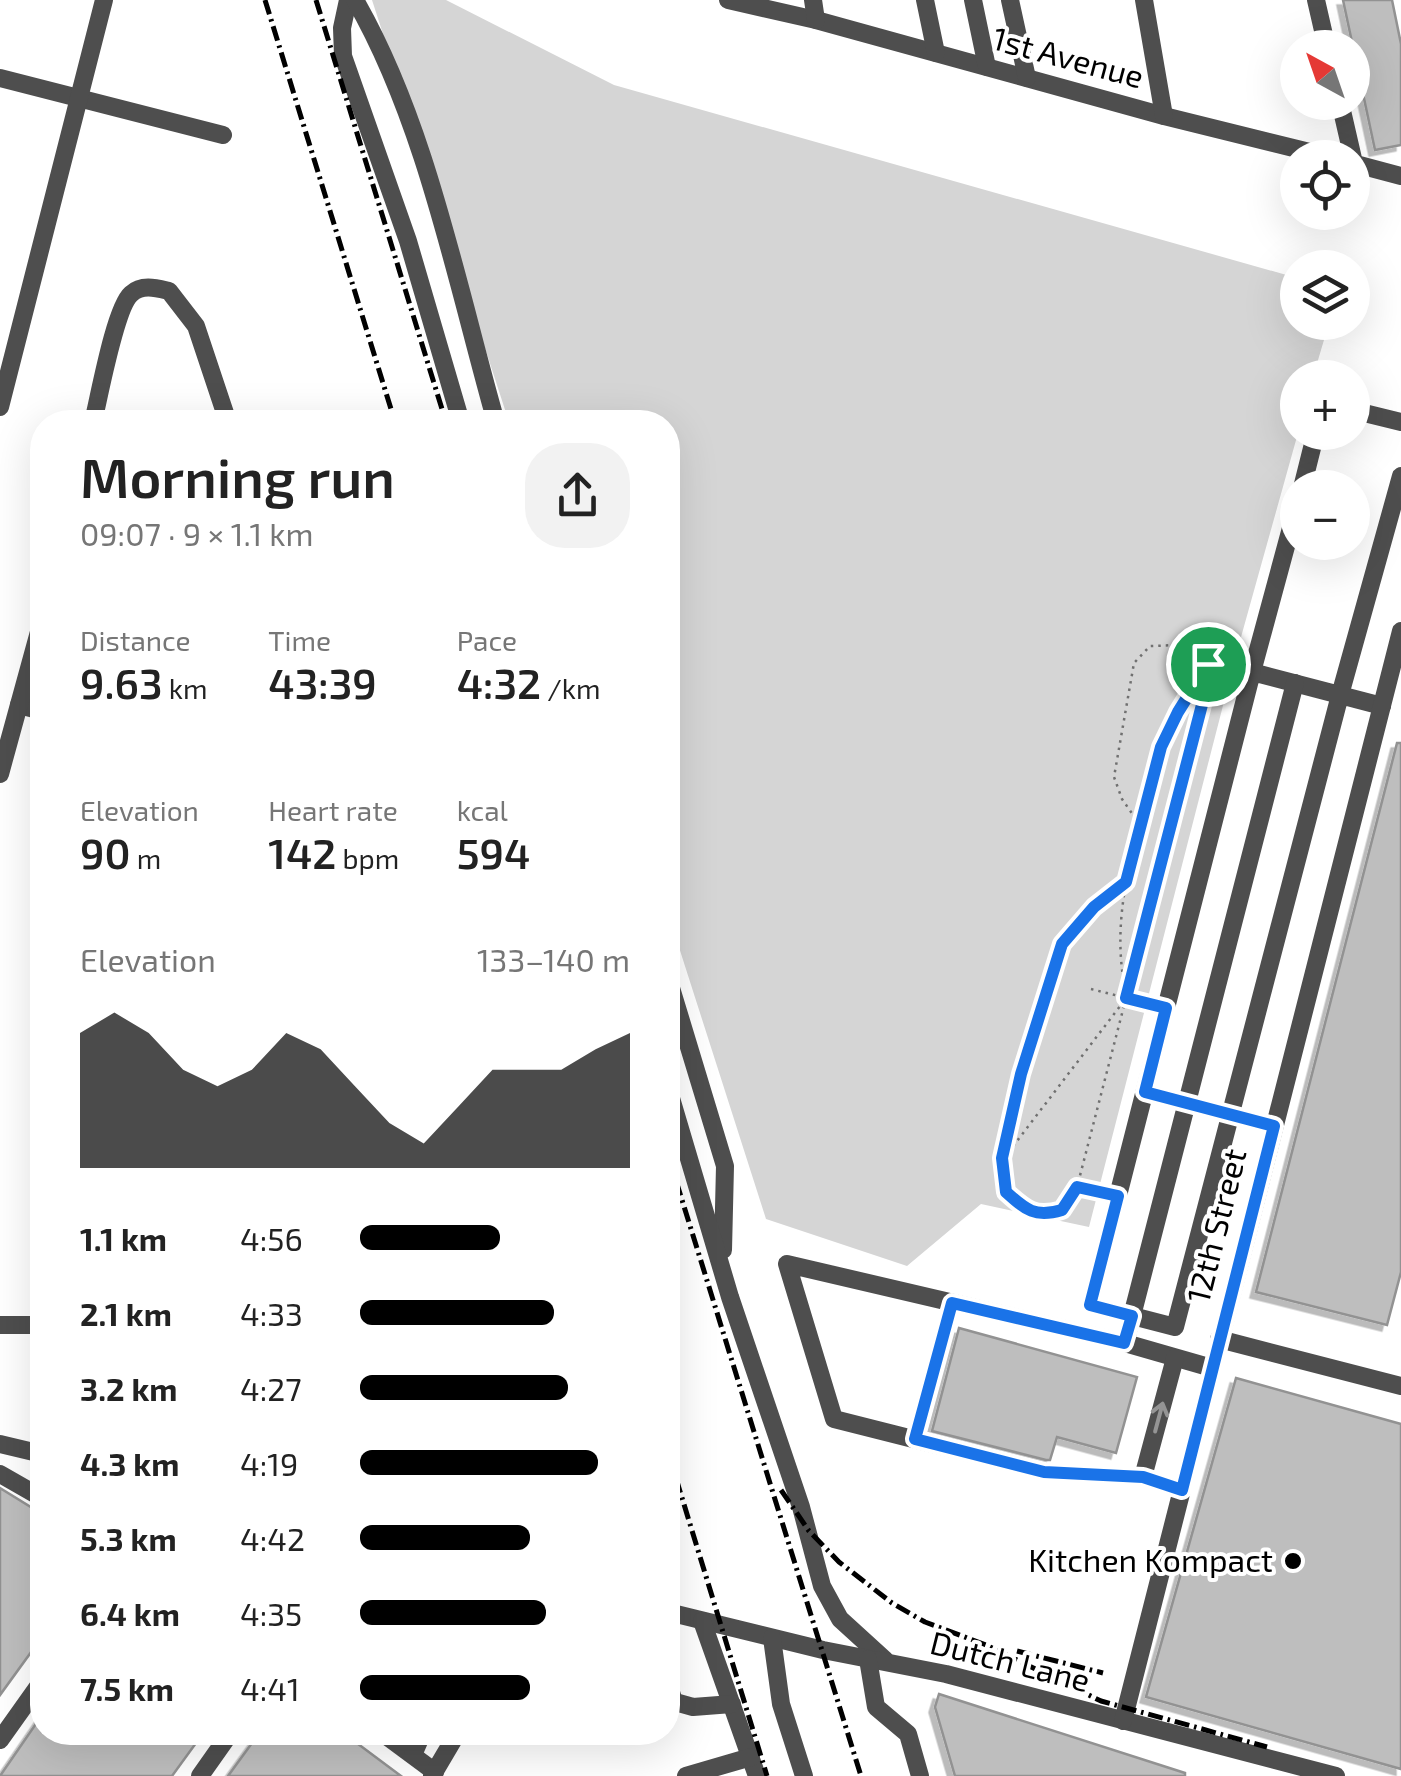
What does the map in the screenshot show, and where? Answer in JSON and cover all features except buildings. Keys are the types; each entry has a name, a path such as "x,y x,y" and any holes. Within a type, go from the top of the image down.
{"street":[{"path":"0,407 104,0"},
{"path":"351,0 342,28 342,56 408,240 458,410"},
{"path":"351,0 376,37 397,85 493,410"},
{"name":"1st Avenue","path":"728,0 1280,145"},
{"path":"813,0 816,20"},
{"path":"926,0 936,53"},
{"path":"973,0 986,67"},
{"path":"1010,0 1027,78"},
{"path":"1144,0 1164,116"},
{"path":"1316,0 1323,30"},
{"path":"342,28 348,22 359,21 376,37"},
{"path":"0,78 222,135"},
{"path":"1370,168 1401,176"},
{"path":"96,410 127,299 144,288 168,291 196,326 224,410"},
{"path":"1370,414 1401,422"},
{"path":"1282,560 1090,1305 1176,1327 1401,476"},
{"name":"12th Street","path":"1123,1721 1274,1126 1389,703 1401,631"},
{"path":"0,774 30,665"},
{"path":"1250,678 1389,703"},
{"path":"1124,1343 1294,683"},
{"path":"19,705 30,708"},
{"path":"680,1018 725,1166 722,1270"},
{"path":"1145,1092 1274,1126"},
{"path":"680,1128 722,1270 801,1506 822,1586 840,1619 890,1664"},
{"path":"1182,1490 1143,1477 1044,1472 834,1419 787,1264 1124,1343 1212,1368"},
{"path":"915,1439 952,1303"},
{"path":"0,1325 30,1325"},
{"path":"1219,1338 1401,1386"},
{"path":"1143,1477 1175,1358"},
{"path":"0,1444 30,1448"},
{"path":"0,1474 30,1491"},
{"name":"Dutch Lane","path":"680,1612 772,1638 946,1674 1336,1776"},
{"path":"702,1620 758,1776"},
{"path":"772,1638 781,1704 804,1776"},
{"path":"868,1659 876,1707 908,1734 920,1776"},
{"path":"0,1740 30,1698"},
{"path":"680,1703 693,1707 732,1704"},
{"path":"200,1776 223,1745"},
{"path":"398,1745 434,1774 451,1745"},
{"path":"413,1756 418,1745"},
{"path":"686,1776 750,1757"}],"path":[{"path":"1126,882 1094,907 1062,944 1021,1074 1002,1160 1006,1192 1030,1214 1062,1210 1077,1187 1210,675 1204,656 1179,644 1150,646 1134,663 1114,777 1122,800 1140,825"},
{"path":"1002,1160 1126,998 1118,925 1126,882 1161,747 1208,664"},
{"path":"1210,675 1250,678"},
{"path":"1091,989 1166,1008"},
{"path":"1077,1187 1118,1196"}],"shaded area":[{"path":"372,0 446,0 614,85 1280,273 1280,340 1324,340 1318,360 1280,360 1280,450 1293,450 1288,470 1280,470 1280,497 1089,1227 981,1204 907,1266 766,1219 680,950 680,410 505,410"}],"railway":[{"path":"265,0 391,410"},
{"path":"316,0 442,410"},
{"path":"680,1194 861,1776"},
{"path":"781,1490 809,1531 839,1562 892,1603 925,1622 986,1645 1101,1701 1267,1747"},
{"path":"680,1491 767,1776"},
{"path":"1017,1651 1103,1673"}],"place":[{"name":"Kitchen Kompact","path":"1293,1561"}],"route":[{"path":"1208,664 1211,670 1126,998 1166,1008 1145,1092 1274,1126 1182,1490 1143,1477 1044,1472 915,1439 952,1303 1124,1343 1132,1316 1090,1305 1118,1196 1077,1187 1062,1210 1030,1214 1006,1192 1002,1158 1021,1074 1062,944 1094,907 1126,882 1161,747 1208,664"}]}
